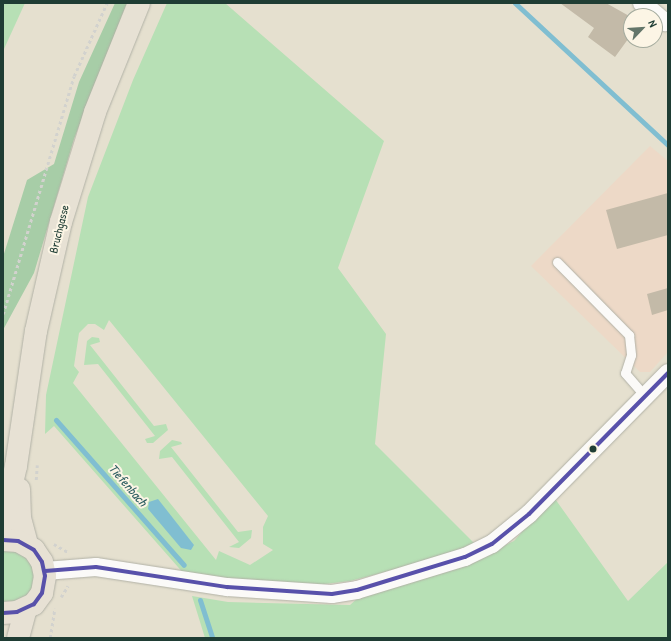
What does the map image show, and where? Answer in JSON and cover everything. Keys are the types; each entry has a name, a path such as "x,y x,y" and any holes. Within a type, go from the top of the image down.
{"main road":[{"name":"Bruchgasse","path":"3,523 16,466 30,360 61,222 95,112 140,3"},
{"name":"Bruchgasse","path":"16,466 20,518 27,545"},
{"path":"3,540 14,540 27,545 40,558 45,571 42,593 26,609 18,638"},
{"path":"3,613 26,609"},
{"path":"3,622 8,638"}],"street":[{"path":"642,3 649,11 665,22 668,21"},
{"path":"45,571 96,567 227,588 332,594 357,590 465,557 492,544 524,518 668,373"}],"lane":[{"path":"557,262 629,335 631,355 625,373 645,396"}],"path":[{"path":"3,314 74,76 107,3"},
{"path":"36,488 37,457"},
{"path":"53,543 74,554 75,568 73,576 60,599"},
{"path":"50,638 56,605"}],"shaded area":[{"path":"650,146 668,161 668,352 650,372 640,372 531,266"}],"green space":[{"path":"3,3 25,3 4,49 3,31"},
{"path":"115,3 127,3 74,139 34,273 3,330 3,257 27,180 54,164 79,82"},
{"path":"167,3 225,3 384,141 338,268 386,334 375,444 477,546 464,552 350,581 291,588 185,575 54,426 45,434 46,395 88,197 133,80","holes":["109,320 268,516 263,527 263,544 273,550 250,565 219,551 216,560 73,383 79,372 74,366 79,333 88,324 95,324 104,330"]},
{"path":"92,337 99,338 100,342 90,345 154,426 166,424 168,430 153,443 147,443 145,439 155,436 98,364 84,365 87,341"},
{"path":"172,440 181,442 182,444 171,447 238,532 252,530 251,538 239,548 229,547 239,542 172,457 159,459 160,451"},
{"path":"553,496 628,601 668,562 668,638 205,638 192,596 228,602 350,605 358,598 455,569 514,541"},
{"path":"10,548 31,559 37,582 24,601 3,604 3,549"}],"water":[{"path":"158,499 194,545 191,550 181,548 148,509 149,502"}],"building":[{"path":"560,3 606,3 623,13 623,46 615,57 588,37 594,28"},
{"path":"668,193 668,235 617,249 606,210"},
{"path":"668,288 668,310 652,315 647,294"}],"waterway":[{"path":"515,3 668,145"},
{"name":"Tiefenbach","path":"56,420 184,565"},
{"name":"Tiefenbach","path":"200,600 212,638"}],"transit line":[{"path":"45,571 96,567 227,587 332,594 357,590 465,557 492,544 529,514 668,373"},
{"path":"3,540 18,541 34,550 42,562 45,576 42,593 34,604 17,612 3,613"}]}
